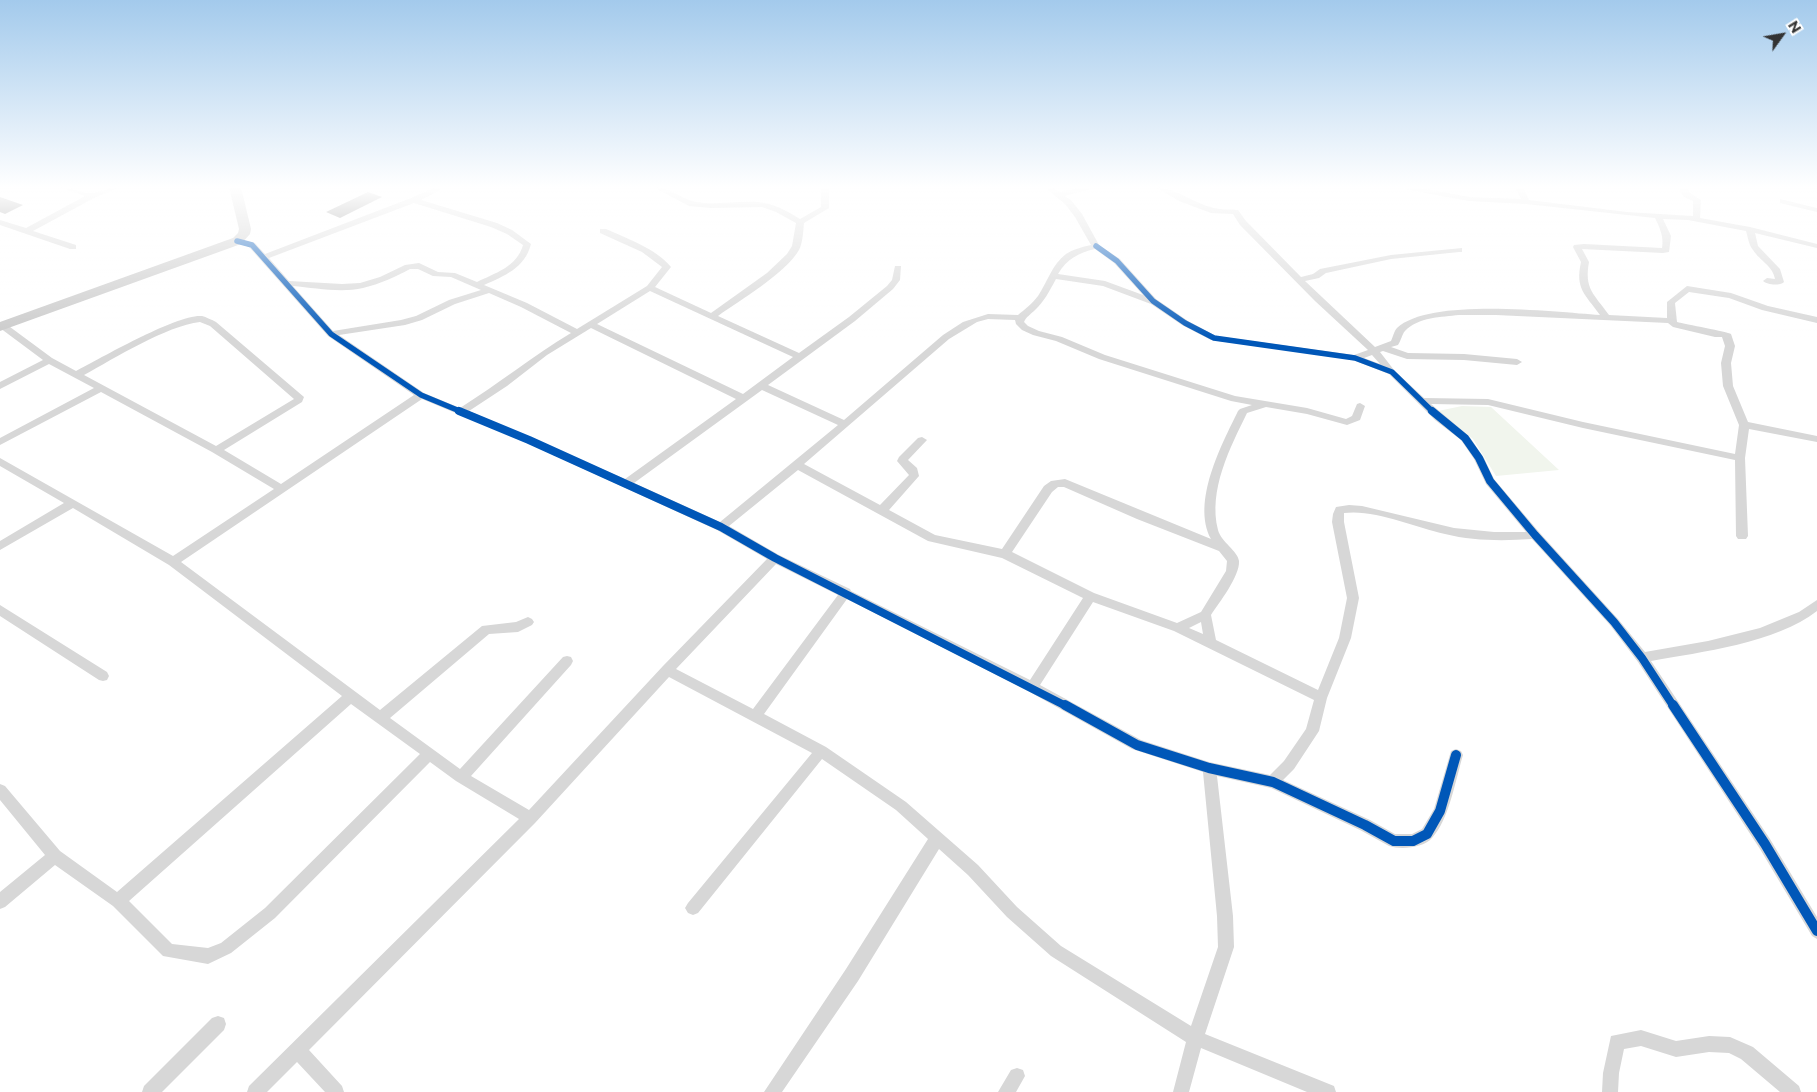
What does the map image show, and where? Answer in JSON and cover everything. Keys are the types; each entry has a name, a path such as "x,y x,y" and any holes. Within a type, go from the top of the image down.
{"main road":[{"path":"1,326 237,241 240,238"}],"street":[{"path":"48,238 73,246"},
{"path":"264,257 314,238"},
{"path":"476,286 520,263 527,244 519,238"},
{"path":"462,411 504,384 544,353 650,288 667,267 630,242 620,238"},
{"path":"710,317 783,262 794,250 797,238"},
{"path":"1091,238 1096,246 1117,261 1153,302"},
{"path":"1260,238 1439,418 1465,438 1479,458 1490,481 1535,535 1614,622 1642,658 1765,844 1817,931"},
{"path":"1606,317 1583,284 1582,276 1585,262 1577,247 1663,252 1666,250 1667,238"},
{"path":"1752,238 1754,245 1781,276 1780,282 1767,282"},
{"path":"1785,238 1817,246"},
{"path":"237,241 252,245 331,334 368,362 421,395 462,411 722,527 775,558 1032,687 1137,745 1209,768 1273,782 1365,825 1394,841 1412,841 1427,834 1440,811 1456,755"},
{"path":"722,527 946,337 970,320 989,315 1020,318 1040,301 1059,264 1071,252 1081,248 1096,246"},
{"path":"1300,280 1316,276 1323,271 1391,257 1459,250"},
{"path":"287,283 342,287 361,286 383,279 408,267 419,266 436,274 452,276 524,305 578,332"},
{"path":"626,484 762,386 893,286 898,277 898,268"},
{"path":"1054,276 1105,284 1153,302 1185,323 1214,338 1297,347 1355,358 1392,372"},
{"path":"650,288 800,357"},
{"path":"1672,321 1671,302 1687,289 1731,296 1765,308 1817,320"},
{"path":"331,334 402,323 419,318 452,302 488,292"},
{"path":"1355,358 1395,343 1400,330 1410,323 1443,313 1496,312 1672,321 1673,324 1715,334 1726,334 1730,346 1726,363 1728,386 1744,425 1740,458 1742,536"},
{"path":"1020,318 1019,322 1025,328 1059,338 1102,357 1234,399 1299,410 1347,422 1356,418 1360,406"},
{"path":"76,375 185,321 202,319 213,324 299,397 299,400 216,450"},
{"path":"591,325 743,398"},
{"path":"1,326 49,360 216,450 282,489"},
{"path":"1384,348 1407,356 1464,357 1517,362"},
{"path":"0,386 49,360"},
{"path":"762,386 844,424"},
{"path":"0,442 101,388"},
{"path":"174,562 421,395"},
{"path":"1234,399 1243,411"},
{"path":"1424,401 1488,402 1583,425 1740,458"},
{"path":"1178,628 1205,615 1232,571 1234,560 1214,532 1213,494 1224,449 1243,411 1265,404"},
{"path":"1744,425 1817,439"},
{"path":"881,511 914,476 913,471 902,462 904,457 922,440"},
{"path":"0,462 174,562 461,777 530,818"},
{"path":"797,465 932,538 1005,554 1090,596 1178,628 1211,643 1321,698"},
{"path":"1005,554 1048,489 1055,484 1065,483 1141,516 1224,548"},
{"path":"0,546 72,504"},
{"path":"1273,782 1289,765 1312,730 1321,698 1345,638 1353,598 1338,522 1340,510 1356,510 1452,532 1502,537 1535,535"},
{"path":"255,1092 530,818 667,670 775,558"},
{"path":"755,716 846,592"},
{"path":"1032,687 1090,596"},
{"path":"1642,658 1745,638 1781,625 1812,610 1817,605"},
{"path":"0,610 103,676"},
{"path":"1205,615 1211,643"},
{"path":"380,718 486,629 518,627 528,622"},
{"path":"461,777 567,661"},
{"path":"667,670 821,751 901,806 936,840 972,870 1012,912 1056,950 1195,1038 1328,1092"},
{"path":"118,901 351,696"},
{"path":"692,908 821,751"},
{"path":"0,790 55,856 118,901 168,951 208,956 226,948 270,913 430,753"},
{"path":"1181,1092 1195,1038 1226,947 1225,916 1209,768"},
{"path":"772,1092 852,975 936,840"},
{"path":"0,902 55,856"},
{"path":"150,1092 218,1024"},
{"path":"1610,1092 1611,1073 1617,1042 1641,1038 1676,1049 1709,1044 1730,1045 1747,1053 1794,1092"},
{"path":"297,1049 336,1092"},
{"path":"1006,1092 1017,1076"}],"shaded area":[{"path":"1462,406 1491,407 1559,470 1496,476 1473,439 1438,411"}],"cycle path":[{"path":"237,241 252,245 331,334 421,395 529,440 721,527 775,558 1032,687 1137,745 1209,768 1273,782 1365,825 1394,841 1413,841 1427,834 1440,811 1456,755"},
{"path":"1096,246 1117,261 1153,301 1185,323 1214,338 1330,353 1355,358 1392,372 1439,418 1465,438 1479,458 1490,481 1535,535 1614,622 1642,658 1765,844 1817,931"}]}
